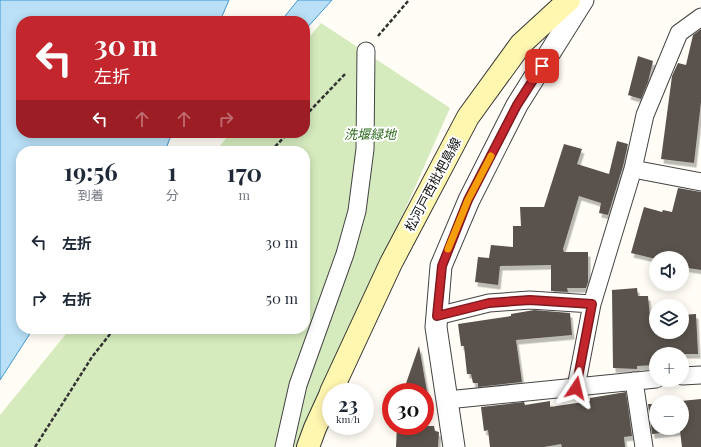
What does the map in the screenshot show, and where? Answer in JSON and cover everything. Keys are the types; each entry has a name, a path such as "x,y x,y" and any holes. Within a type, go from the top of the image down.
{"main road":[{"name":"松河戸西枇杷島線","path":"335,383 390,263 468,118 521,44 569,0"},
{"name":"松河戸西枇杷島線","path":"308,447 322,412"}],"street":[{"path":"454,447 436,327 442,266 468,200 517,105 583,0"},
{"path":"576,388 592,304 632,169 645,114 679,33 701,17"},
{"path":"284,447 298,385 345,254 357,211 365,149 366,51"},
{"path":"632,169 701,182"},
{"path":"437,316 489,303 523,300 592,304"},
{"path":"689,376 701,375"},
{"path":"447,400 649,380"},
{"path":"634,381 644,447"}],"path":[{"path":"276,146 283,138"},
{"path":"35,447 92,357 110,334"}],"green space":[{"name":"洗堰緑地","path":"321,23 450,108 328,383 322,383 322,397 300,447 0,447 0,415 66,334 310,334 310,146 220,146 226,138 310,138 310,36"}],"water":[{"path":"0,0 229,0 222,16 16,16 16,138 170,138 167,146 16,146 16,334 30,334 0,380"},
{"path":"298,0 332,0 310,24 310,16 285,16"}],"building":[{"path":"701,29 701,102 694,163 661,159 672,76 678,63 686,65 693,35"},
{"path":"638,56 653,61 648,82 641,99 628,95"},
{"path":"617,141 628,144 608,215 599,213 601,203 579,196 563,249 564,252 588,252 588,282 586,288 567,288 568,292 551,291 551,265 500,266 498,285 475,282 478,257 489,258 491,245 513,247 513,226 521,226 520,207 544,207 564,144 582,149 577,164 609,174"},
{"path":"678,188 701,192 701,270 689,268 689,251 649,251 649,257 631,253 644,207 662,212 663,210 672,212"},
{"path":"637,288 638,296 648,296 649,339 689,339 689,314 696,314 698,354 689,354 689,347 649,347 649,365 637,366 637,369 613,368 612,290"},
{"path":"534,310 570,313 572,335 516,340 522,382 478,387 478,383 473,383 471,374 467,374 464,346 461,346 458,324 511,316 511,314"},
{"path":"419,346 425,383 406,383"},
{"path":"626,392 632,436 624,437 625,447 562,447 561,444 544,447 490,447 488,430 484,431 481,407 524,402 525,405 550,401 550,407 590,401 590,398"},
{"path":"701,399 701,447 682,447 680,435 689,435 689,400"},
{"path":"434,426 435,431 439,432 438,447 396,447 397,435 434,435"}],"slow traffic":[{"path":"448,249 468,200 491,156"}],"route":[{"path":"542,66 517,105 468,200 442,266 437,316 489,303 530,300 592,304 576,388"}]}
